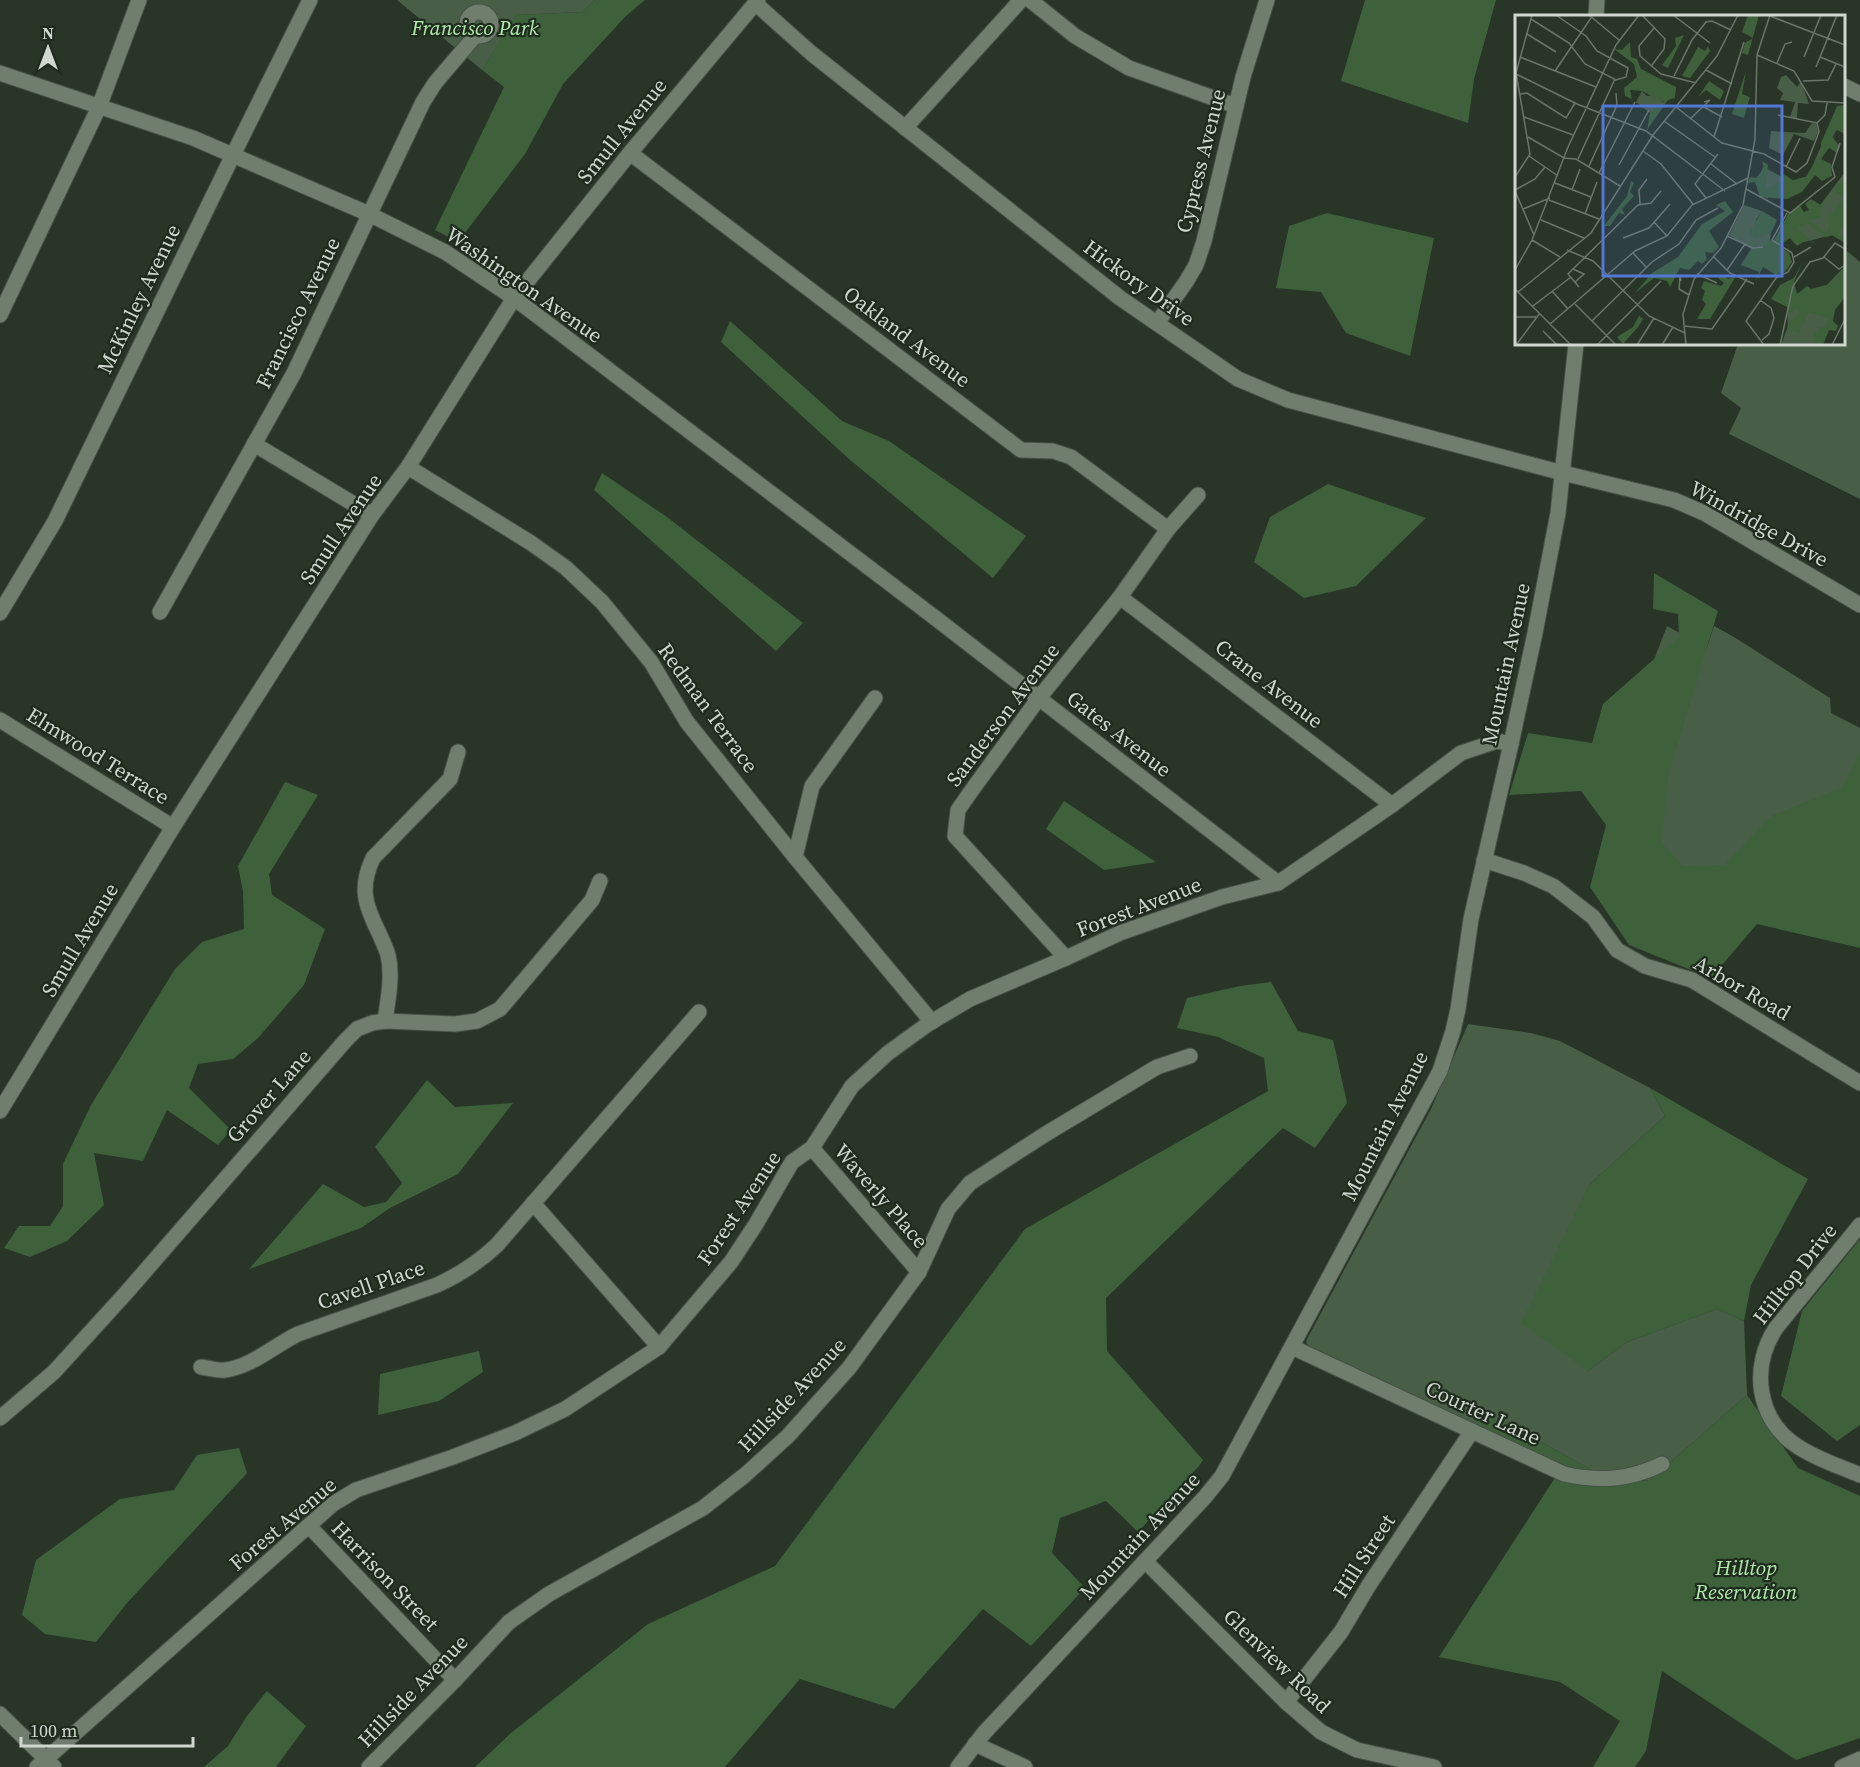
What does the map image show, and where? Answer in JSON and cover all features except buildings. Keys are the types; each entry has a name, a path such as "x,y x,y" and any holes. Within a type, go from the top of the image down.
{"street":[{"path":"0,315 99,106 139,0"},
{"name":"McKinley Avenue","path":"0,614 54,521 310,0"},
{"path":"905,128 1021,0"},
{"path":"1030,0 1076,36 1129,68 1236,106"},
{"name":"Cypress Avenue","path":"1157,323 1196,265 1204,241 1243,77 1267,0"},
{"path":"1596,15 1597,0"},
{"name":"Hickory Drive","path":"756,2 811,53 1120,298 1238,379 1288,400 1563,473"},
{"name":"Smull Avenue","path":"0,1111 173,827 372,515 408,467 514,298 630,153 756,2"},
{"name":"Francisco Avenue","path":"160,612 294,374 423,102 435,83 476,35"},
{"name":"Washington Avenue","path":"0,73 193,138 369,214 445,252 514,298 934,617"},
{"path":"1845,86 1860,94"},
{"name":"Oakland Avenue","path":"630,153 1021,450 1053,451 1071,457 1168,529"},
{"name":"Mountain Avenue","path":"958,1767 975,1744 1222,1476 1440,1071 1458,1009 1471,919 1511,744 1550,556 1563,473 1576,345"},
{"path":"254,444 372,515"},
{"name":"Redman Terrace","path":"408,467 531,543 566,568 602,602 651,662 687,722 932,1022"},
{"name":"Windridge Drive","path":"1563,473 1674,500 1704,513 1860,605"},
{"name":"Sanderson Avenue","path":"1066,958 956,836 958,810 1039,698 1120,597 1168,529 1198,495"},
{"name":"Crane Avenue","path":"1120,597 1392,805"},
{"name":"Gates Avenue","path":"934,617 1278,883"},
{"path":"795,857 812,786 875,698"},
{"name":"Elmwood Terrace","path":"0,720 173,827"},
{"name":"Forest Avenue","path":"46,1764 333,1504 356,1490 516,1433 565,1409 659,1347 731,1262 792,1162 812,1148 852,1086 888,1053 932,1022 970,999 1120,933 1222,897 1278,883 1392,805 1461,753 1497,741 1511,744"},
{"path":"385,1021 390,981 388,954 366,903 364,888 367,871 373,858 450,779 458,752"},
{"name":"Arbor Road","path":"1484,860 1524,873 1553,886 1593,918 1617,950 1645,966 1692,980 1860,1083"},
{"name":"Grover Lane","path":"0,1418 54,1372 357,1029 385,1021 455,1024 477,1021 500,1009 592,900 600,881"},
{"name":"Cavell Place","path":"201,1367 224,1371 250,1363 298,1334 437,1286 488,1254 699,1012"},
{"name":"Hillside Avenue","path":"369,1767 509,1622 549,1594 703,1508 745,1475 788,1436 849,1368 919,1272 948,1209 970,1184 1044,1135 1157,1067 1190,1056"},
{"name":"Waverly Place","path":"812,1148 919,1272"},
{"path":"533,1203 659,1347"},
{"name":"Hilltop Drive","path":"1860,1226 1770,1337 1762,1356 1760,1377 1766,1410 1787,1438 1806,1452 1860,1476"},
{"name":"Courter Lane","path":"1292,1347 1551,1469 1577,1477 1604,1480 1640,1473 1662,1464"},
{"name":"Hill Street","path":"1286,1702 1341,1632 1472,1431"},
{"name":"Harrison Street","path":"309,1526 455,1680"},
{"name":"Glenview Road","path":"1145,1561 1311,1725 1341,1743 1373,1754 1434,1767"},
{"path":"0,1714 46,1764"},
{"path":"975,1744 1025,1767"},
{"path":"1842,1767 1860,1759"}],"green space":[{"name":"Francisco Park","path":"397,0 595,0 583,12 517,15 482,70"},
{"path":"595,0 645,0 626,16 563,84 525,154 458,242 435,230 504,87 482,70 516,15 583,12"},
{"path":"1365,0 1496,0 1474,79 1468,123 1341,81"},
{"path":"1327,213 1434,238 1410,356 1346,333 1321,292 1276,288 1289,226"},
{"path":"1847,251 1860,262 1860,499 1729,434 1741,408 1721,393 1738,345 1845,345 1845,252"},
{"path":"730,321 842,421 889,441 1026,536 993,578 849,459 721,342"},
{"path":"602,473 667,517 803,623 776,651 594,490"},
{"path":"1328,484 1426,518 1356,586 1304,598 1254,562 1270,517"},
{"path":"1654,573 1718,611 1669,773 1661,842 1683,866 1724,865 1771,816 1842,787 1860,751 1860,948 1757,924 1711,978 1629,945 1590,887 1606,825 1581,791 1509,795 1528,733 1592,743 1603,704 1679,637 1678,614 1653,609"},
{"path":"1667,626 1707,648 1714,626 1830,698 1831,713 1860,728 1860,926 1777,895 1708,965 1623,825 1598,805"},
{"path":"285,782 318,795 269,874 272,895 325,929 304,985 258,1038 233,1059 198,1064 189,1088 231,1130 218,1145 167,1110 143,1161 94,1153 104,1205 67,1241 30,1257 4,1248 19,1226 50,1226 63,1206 63,1164 91,1105 175,969 202,942 244,929 243,892 238,866"},
{"path":"1064,801 1156,862 1104,870 1046,829"},
{"path":"1271,982 1298,1031 1333,1040 1347,1103 1315,1148 1283,1128 1106,1298 1107,1351 1203,1460 1138,1532 1106,1501 1060,1518 1052,1553 1085,1588 1031,1646 983,1609 894,1709 800,1679 725,1767 475,1767 511,1733 648,1624 775,1566 1025,1229 1268,1091 1264,1058 1218,1037 1177,1028 1187,998 1240,986"},
{"path":"1468,1024 1531,1033 1560,1041 1650,1088 1665,1116 1589,1185 1588,1371 1627,1342 1717,1309 1744,1321 1747,1395 1650,1480 1615,1483 1487,1412 1476,1426 1306,1343 1431,1109"},
{"path":"427,1080 455,1107 513,1103 458,1174 390,1208 361,1228 249,1269 323,1184 364,1207 386,1202 402,1183 375,1147"},
{"path":"1650,1088 1808,1179 1751,1285 1744,1321 1717,1309 1627,1342 1588,1371 1521,1323 1589,1185 1665,1116"},
{"path":"1860,1239 1860,1425 1837,1441 1781,1396 1802,1311"},
{"path":"479,1351 483,1372 439,1401 378,1415 380,1374"},
{"name":"Hilltop Reservation","path":"1747,1395 1798,1468 1860,1496 1860,1738 1796,1760 1662,1671 1646,1751 1635,1767 1593,1767 1620,1721 1560,1682 1439,1657 1560,1470 1476,1426 1487,1412 1615,1483 1650,1480"},
{"path":"239,1448 247,1473 127,1603 96,1642 45,1634 22,1615 36,1560 120,1499 174,1490 197,1455"},
{"path":"267,1691 306,1726 276,1767 204,1767 228,1746 247,1716"}]}
